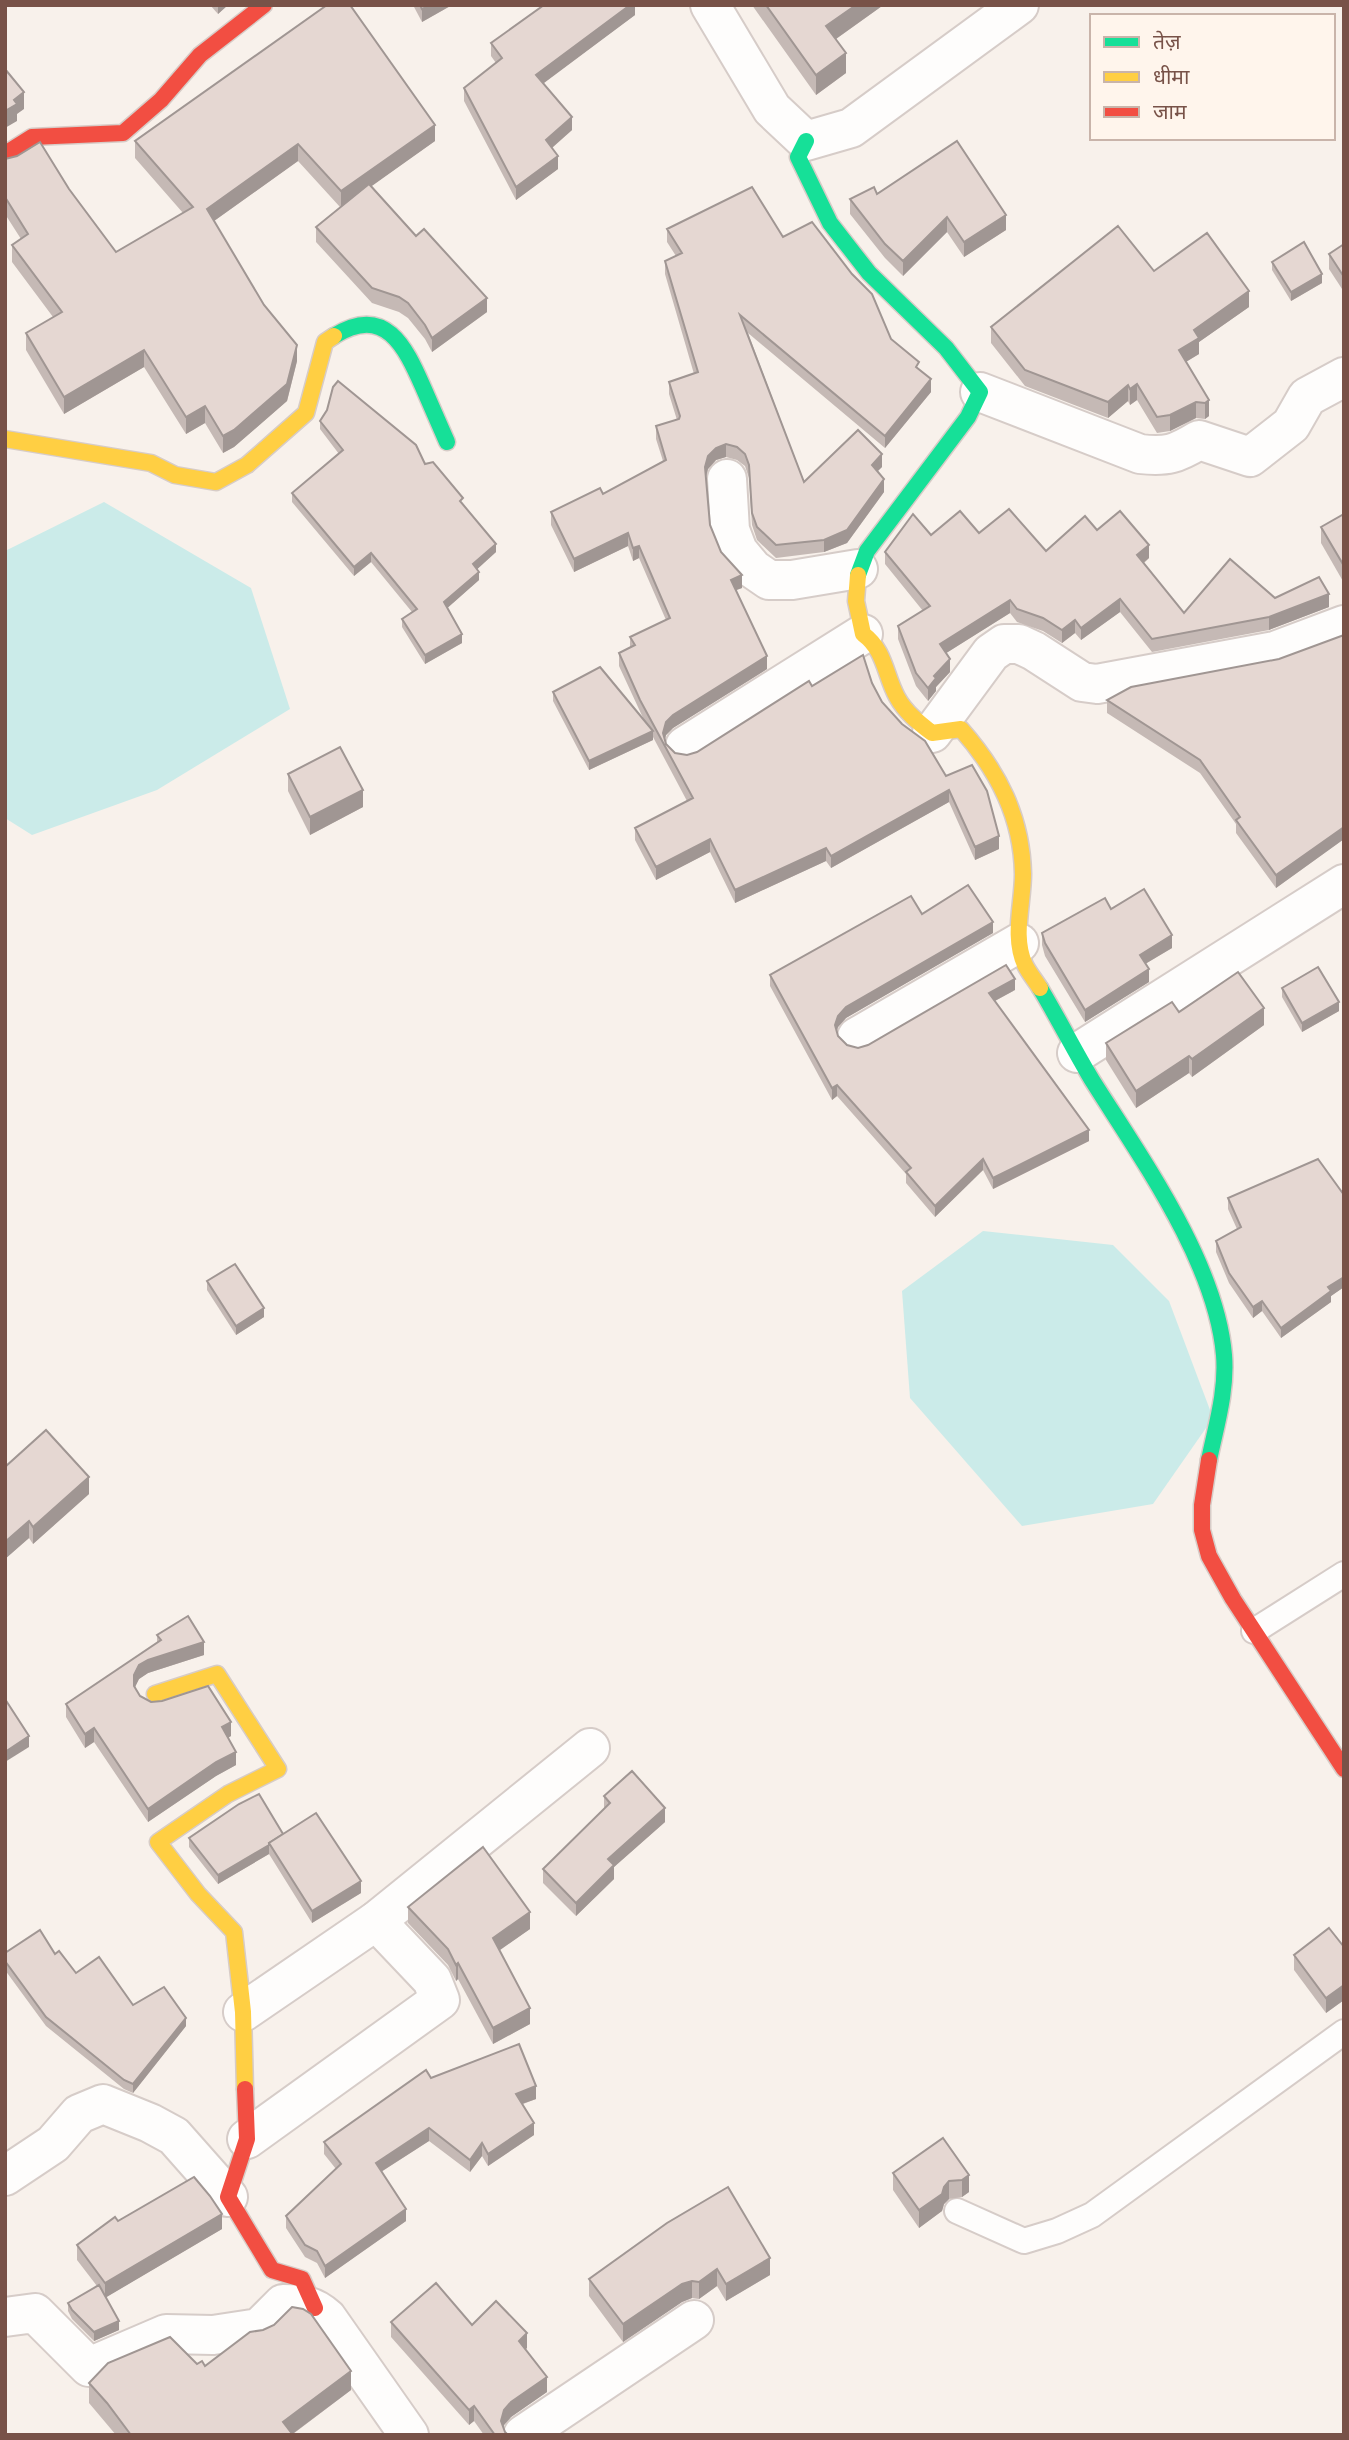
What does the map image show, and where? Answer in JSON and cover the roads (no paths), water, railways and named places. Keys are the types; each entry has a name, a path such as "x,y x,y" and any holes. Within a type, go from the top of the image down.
{"street":[{"path":"5,154 32,137 123,133 161,100 200,55 264,5"},
{"path":"710,5 772,109 806,141"},
{"path":"1019,5 851,128 806,141 798,157 830,223 869,273 946,348 980,392 1140,454 1161,457 1179,452 1199,440 1250,457 1291,425 1307,397 1344,377"},
{"path":"5,439 151,463 175,475 216,482 247,464 306,413 325,342 350,326 371,324 391,332 408,353 447,442"},
{"path":"863,634 854,589 858,569 867,551 968,417 980,392"},
{"path":"727,478 730,530 738,551 753,569 769,580 792,580 858,569"},
{"path":"932,733 991,653 1004,644 1019,644 1082,682 1097,684 1275,651 1344,625"},
{"path":"863,634 871,638 884,661 895,693 907,713 932,733 961,729 982,751 1014,810 1023,873 1019,943 1025,965 1176,1215 1207,1284 1222,1334 1226,1366 1222,1403 1202,1494 1202,1532 1213,1562 1232,1598 1344,1769"},
{"path":"685,746 863,634"},
{"path":"1077,1053 1344,884"},
{"path":"857,1037 1019,943"},
{"path":"155,1694 217,1674 278,1769 228,1794 158,1842 198,1894 234,1932 243,2012 247,2139 228,2197"},
{"path":"243,2012 376,1921 590,1748"},
{"path":"247,2139 440,2000 432,1980 376,1921"},
{"path":"5,2176 53,2144 79,2113 103,2104 150,2123 174,2136 228,2197 272,2270 302,2279 315,2308"},
{"path":"5,2317 35,2313 89,2367 166,2334 213,2336 259,2328 283,2304 302,2304 315,2308 327,2318 409,2435"},
{"path":"523,2435 694,2320"}],"lane":[{"path":"1254,1631 1344,1574"},
{"path":"957,2211 1024,2241 1057,2231 1092,2215 1344,2032"}],"water":[{"path":"104,502 251,588 290,709 157,790 32,835 5,818 5,551"},
{"path":"983,1231 1113,1245 1169,1301 1213,1418 1153,1504 1022,1526 910,1398 902,1291"}]}
